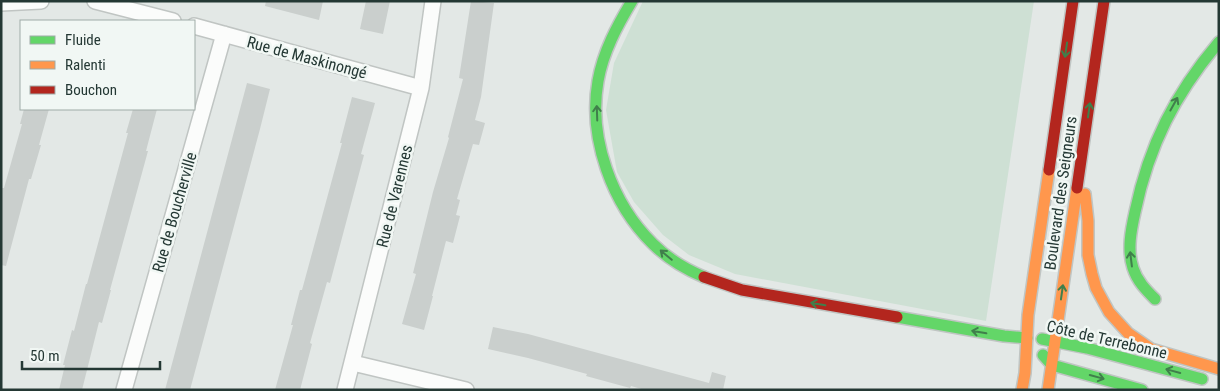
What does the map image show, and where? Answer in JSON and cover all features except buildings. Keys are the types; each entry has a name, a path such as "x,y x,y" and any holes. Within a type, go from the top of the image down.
{"main road":[{"path":"632,1 614,33 598,82 596,98 598,132 607,169 622,202 642,232 657,248 687,270 723,285 742,290 1027,338"},
{"name":"Boulevard des Seigneurs","path":"1022,390 1030,307 1073,1"},
{"name":"Boulevard des Seigneurs","path":"1048,390 1104,1"},
{"path":"1156,299 1141,284 1131,262 1130,244 1136,201 1149,159 1168,115 1179,95 1208,54 1219,42"},
{"path":"1082,158 1088,221 1089,259 1093,281 1104,304 1119,325 1141,343 1163,353 1219,369"},
{"name":"Côte de Terrebonne","path":"1027,338 1055,341 1217,383"},
{"name":"Côte de Terrebonne","path":"1027,338 1052,365"},
{"path":"1052,365 1142,390"}],"street":[{"path":"1,3 41,1"},
{"path":"95,1 169,20"},
{"name":"Rue de Varennes","path":"346,390 421,88 433,1"},
{"name":"Rue de Maskinongé","path":"195,26 421,88"},
{"name":"Rue de Boucherville","path":"124,390 224,34"},
{"path":"353,363 466,390"}],"green space":[{"path":"643,1 1034,1 986,321 735,274 689,255 663,235 634,202 617,172 606,110 614,63"}],"traffic: fast":[{"path":"632,1 611,40 600,70 596,103 600,147 606,169 615,190 638,228 671,259 704,277"},
{"path":"1155,299 1137,277 1130,254 1131,233 1141,188 1156,142 1166,121 1189,81 1219,42"},
{"path":"897,317 1004,336 1027,338"},
{"path":"1042,339 1087,348 1202,379"},
{"path":"1043,355 1052,365 1142,390"}],"traffic: slow":[{"path":"1022,390 1025,373 1028,315 1049,170"},
{"path":"1048,390 1077,188"},
{"path":"1085,194 1088,221 1088,255 1096,288 1109,312 1128,333 1151,349 1219,369"}],"traffic: jam":[{"path":"1049,170 1073,1"},
{"path":"1077,188 1104,1"},
{"path":"704,277 742,290 897,317"}]}
